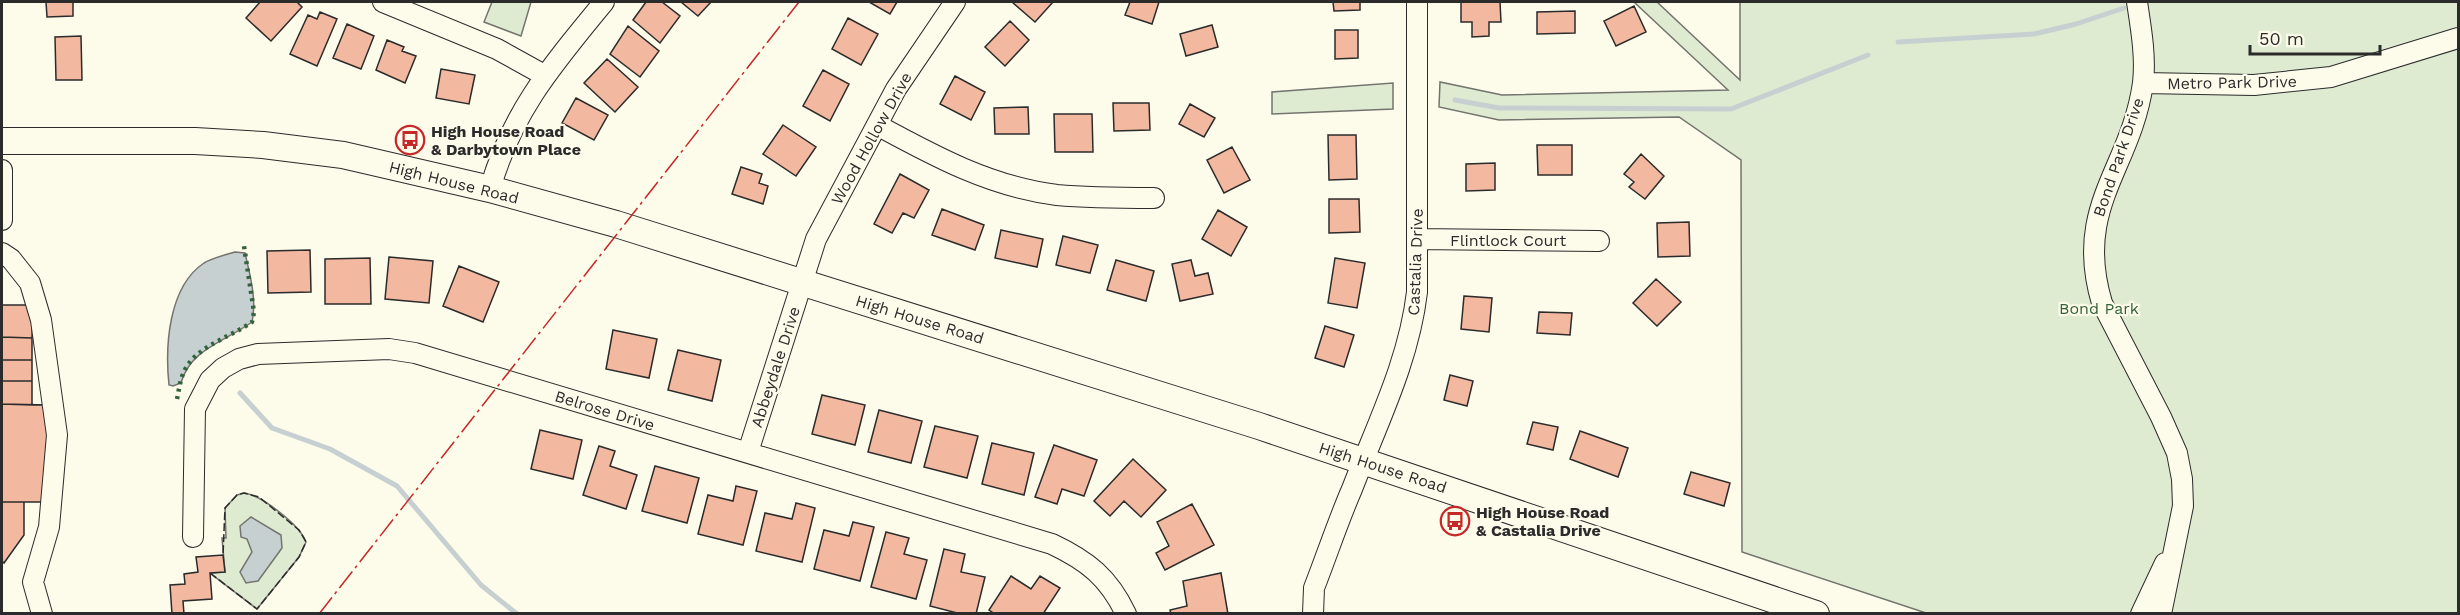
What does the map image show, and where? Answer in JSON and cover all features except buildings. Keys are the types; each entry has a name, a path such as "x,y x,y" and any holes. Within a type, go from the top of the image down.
{"main road":[{"name":"High House Road","path":"2,141 195,141 263,146 343,155 490,189 616,224 1364,460 1816,614"}],"street":[{"path":"383,2 497,49 544,75"},
{"path":"490,189 498,160 519,113 544,75 604,2"},
{"name":"Wood Hollow Drive","path":"801,282 816,239 877,125 917,56 955,2"},
{"name":"Castalia Drive","path":"1313,614 1314,588 1402,360 1413,321 1417,239 1417,2"},
{"name":"Bond Park Drive","path":"2137,2 2143,83 2134,119 2101,205 2092,248 2093,267 2102,303 2177,453 2183,506 2161,614"},
{"name":"Metro Park Drive","path":"2143,83 2254,85 2331,77 2458,38"},
{"path":"877,125 941,160 1003,183 1056,195 1154,198"},
{"path":"2,170 2,220"},
{"name":"Flintlock Court","path":"1417,239 1599,241"},
{"path":"2,253 11,260 30,283 41,320 57,435 49,527 33,582 42,614"},
{"name":"Abbeydale Drive","path":"748,452 801,282"},
{"name":"Belrose Drive","path":"193,537 195,409 210,380 239,359 258,354 381,349 415,353 1052,544 1080,557 1098,571 1116,593 1126,614"},
{"name":"Bond Park Drive","path":"2141,614 2174,545"}],"green space":[{"path":"492,2 531,2 521,36 484,22"},
{"name":"Bond Park","path":"1634,2 1657,2 1740,80 1740,2 2458,2 2458,613 1926,613 1742,552 1741,160 1679,117 1499,120 1439,107 1440,82 1502,95 1728,90"},
{"path":"1393,83 1393,109 1272,114 1272,92"},
{"path":"244,493 260,499 279,512 296,527 306,542 299,557 257,609 210,573 225,572 222,538 226,538 225,508 237,495"}],"shaded area":[{"path":"235,252 245,253 253,296 252,322 201,354 192,362 181,383 169,385 169,336 176,302 183,287 204,263"},
{"path":"251,517 281,535 282,548 258,581 246,583 240,572 252,552 247,539 241,537 240,526"}],"waterway":[{"path":"1898,42 2034,34 2076,24 2124,8"},
{"path":"1455,100 1499,108 1731,109 1868,55"},
{"path":"240,393 272,428 330,449 397,486 481,585 517,614"}],"hedge":[{"path":"177,399 183,375 189,363 204,349 252,322 254,312 244,246"}],"fence":[{"path":"210,573 257,609 299,557 306,542 299,530 259,497 244,493 237,495 225,508 223,555"}],"power":[{"path":"319,614 799,2"}],"place":[{"name":"High House Road & Darbytown Place","path":"410,140"},
{"name":"High House Road & Castalia Drive","path":"1455,521"}]}
